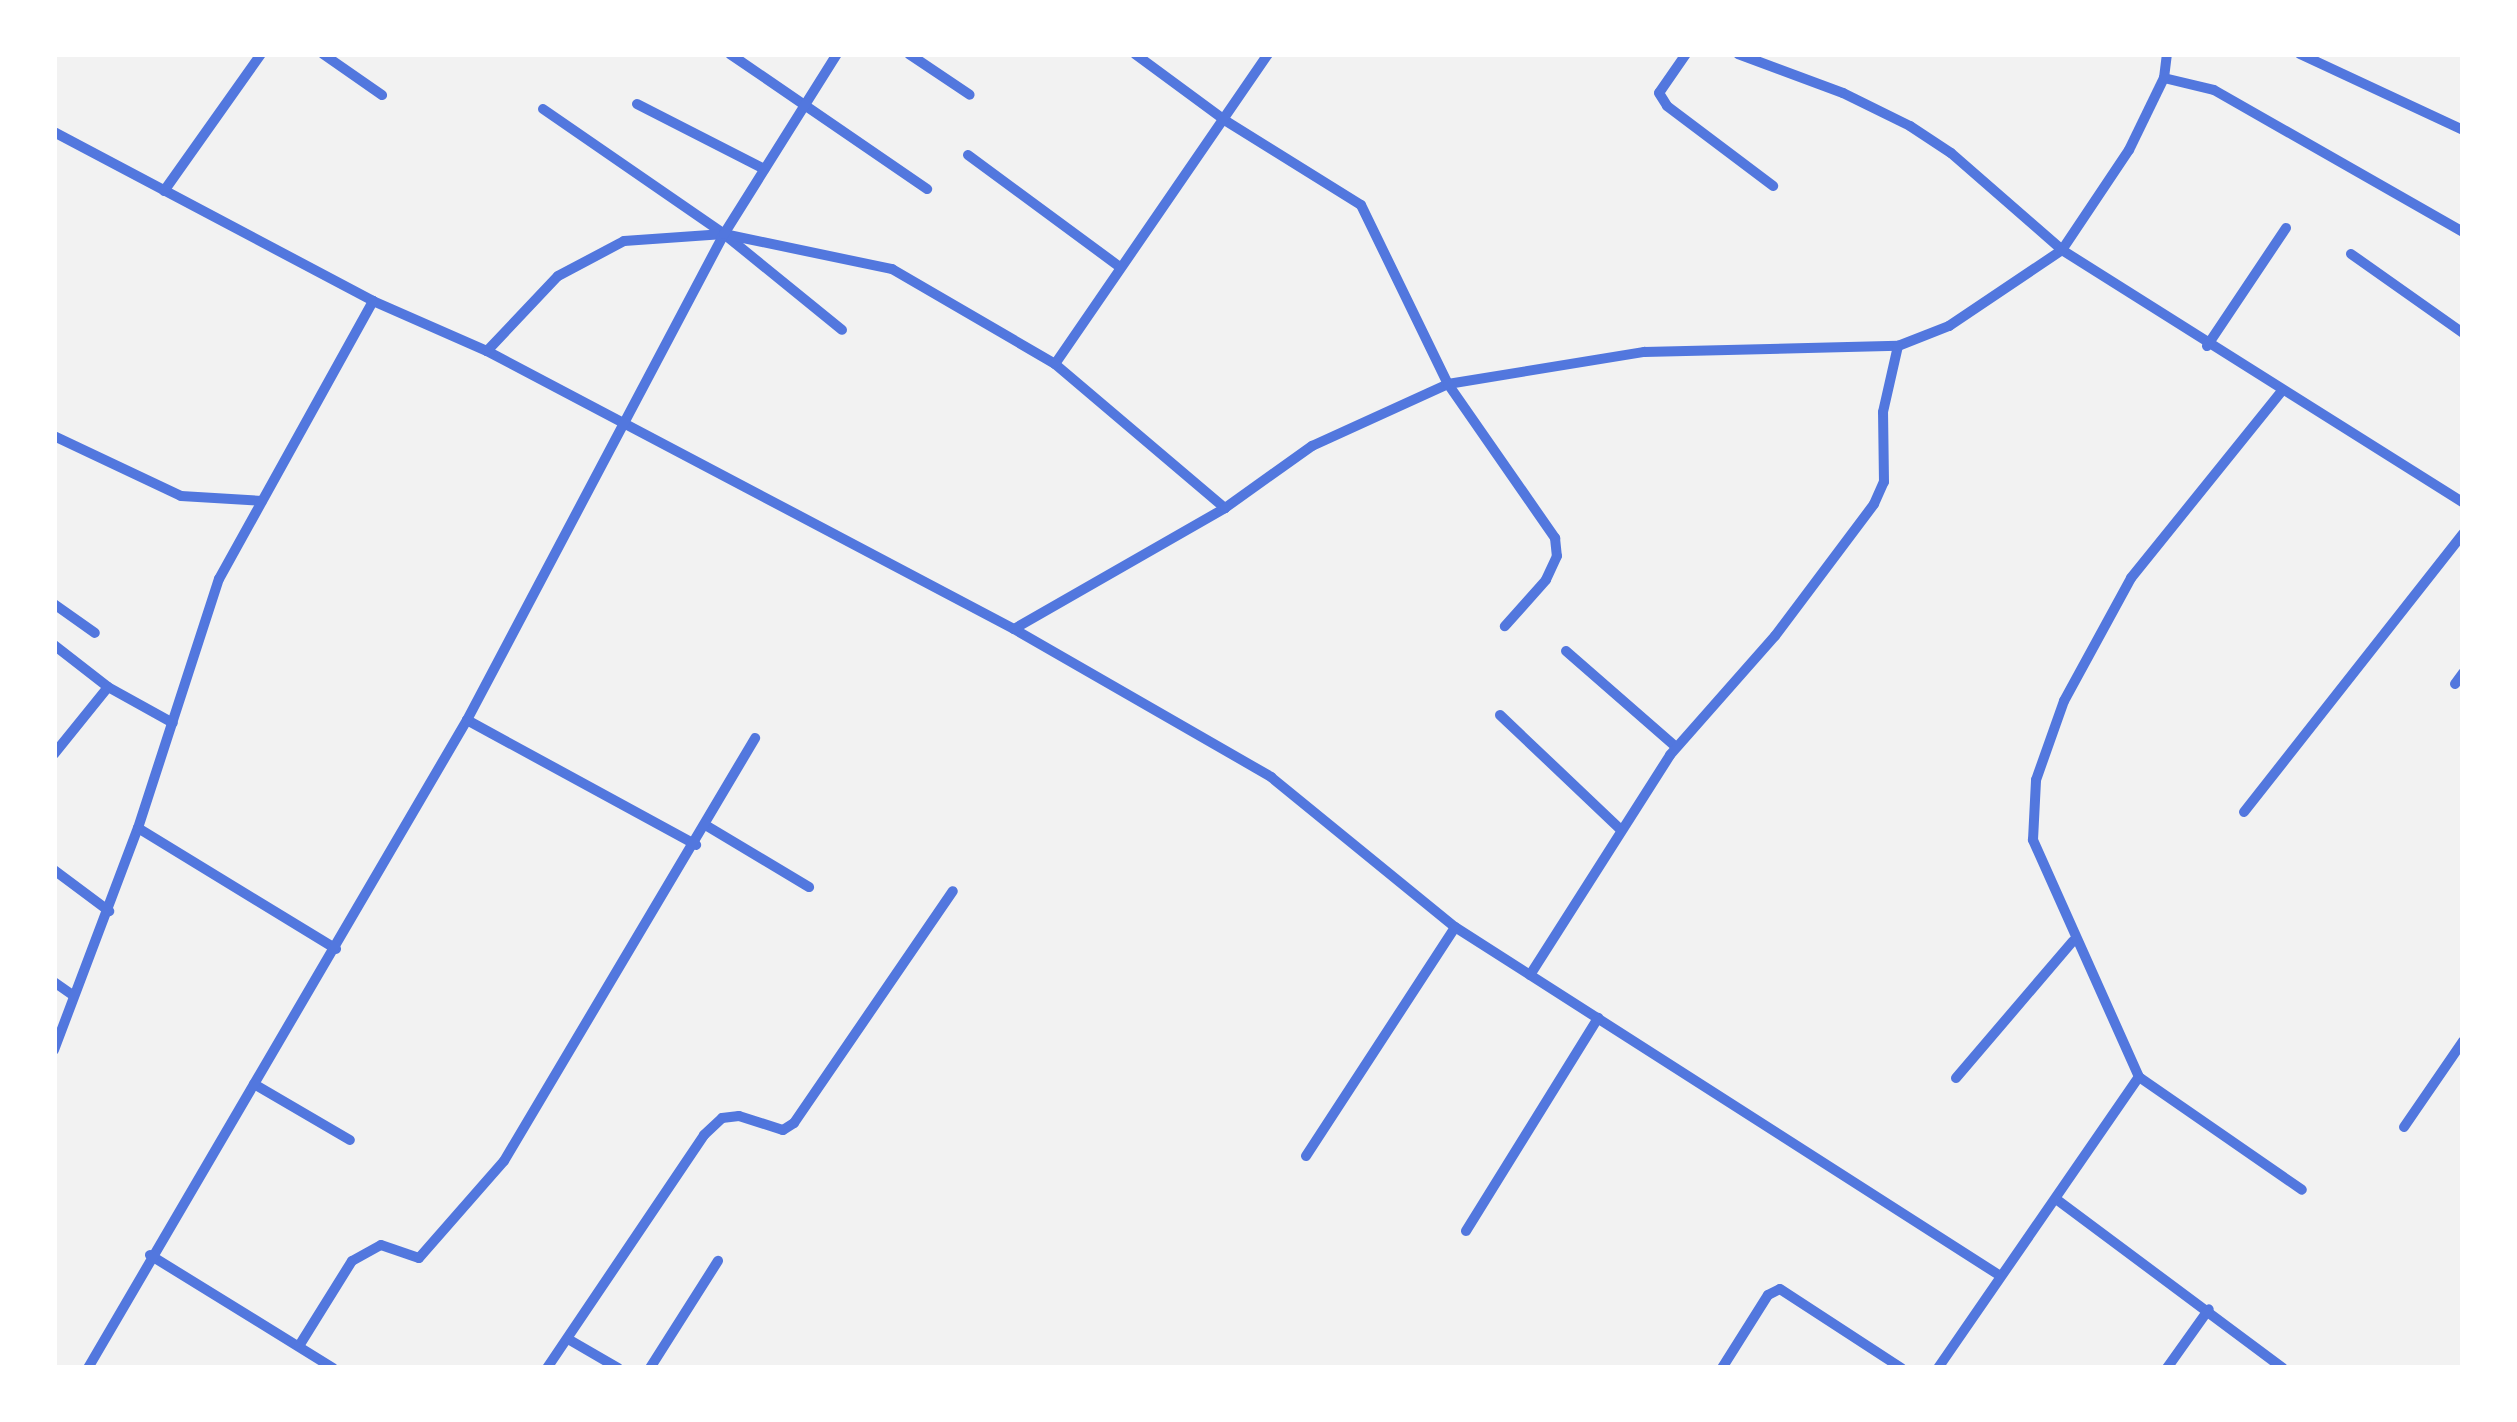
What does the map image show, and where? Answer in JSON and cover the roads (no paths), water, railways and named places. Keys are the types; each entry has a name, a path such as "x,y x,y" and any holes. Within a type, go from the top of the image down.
{"street":[{"path":"164,191 261,54"},
{"path":"323,54 382,95"},
{"path":"730,54 927,190"},
{"path":"88,1368 467,719 724,234 836,54"},
{"path":"909,54 970,95"},
{"path":"1135,54 1226,122 1361,205 1448,384 1555,538 1557,556 1546,580 1504,626"},
{"path":"1055,364 1226,122 1268,54"},
{"path":"1686,54 1659,93 1667,106 1773,186"},
{"path":"1738,54 1843,93 1910,126 1951,153 2062,250 2207,346 2458,499 2463,482"},
{"path":"1014,629 1225,508 1312,446 1448,384 1644,352 1898,346 1949,326 2062,250 2129,150 2164,78 2167,54"},
{"path":"2300,54 2463,130"},
{"path":"2164,78 2214,90 2463,232"},
{"path":"637,104 764,169"},
{"path":"543,109 724,234 842,330"},
{"path":"54,132 373,301 487,351 1014,629 1270,777 1455,927 1999,1275"},
{"path":"968,155 1120,267"},
{"path":"2207,346 2286,228"},
{"path":"487,351 558,276 624,241 724,234 892,269 1055,364 1225,508"},
{"path":"2351,254 2463,333"},
{"path":"54,1050 109,911 219,579 373,301"},
{"path":"1530,975 1676,747 1774,636 1874,504 1884,482 1883,412 1898,346"},
{"path":"2282,391 2131,578 2064,701 2036,780 2032,840 2073,941 2138,1077 2302,1190"},
{"path":"54,436 181,496 262,501"},
{"path":"2244,812 2463,534"},
{"path":"54,604 95,633"},
{"path":"54,645 108,687 173,723"},
{"path":"1566,651 1676,747"},
{"path":"2455,684 2463,673"},
{"path":"54,754 108,687"},
{"path":"1500,715 1620,829"},
{"path":"467,719 696,845"},
{"path":"299,1346 352,1261 381,1245 419,1258 504,1162 696,845 755,738"},
{"path":"707,826 809,887"},
{"path":"138,828 336,949"},
{"path":"54,870 109,911"},
{"path":"547,1368 704,1135 722,1118 739,1116 783,1130 794,1123 952,891"},
{"path":"1306,1156 1455,927"},
{"path":"1956,1078 2073,941"},
{"path":"54,982 74,996"},
{"path":"1466,1231 1598,1018"},
{"path":"2404,1127 2463,1041"},
{"path":"1938,1368 2138,1077"},
{"path":"254,1084 350,1139"},
{"path":"2056,1199 2283,1368"},
{"path":"150,1255 333,1368"},
{"path":"650,1368 718,1261"},
{"path":"1722,1368 1768,1295 1780,1289 1901,1368"},
{"path":"2167,1368 2209,1309"},
{"path":"568,1339 618,1368"}]}
